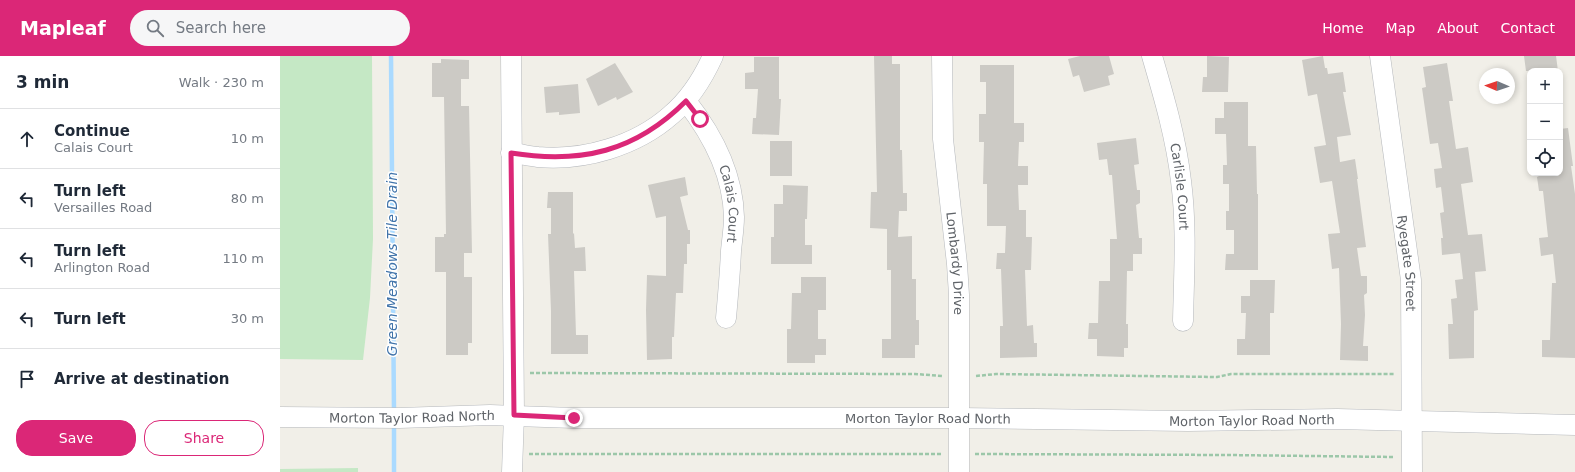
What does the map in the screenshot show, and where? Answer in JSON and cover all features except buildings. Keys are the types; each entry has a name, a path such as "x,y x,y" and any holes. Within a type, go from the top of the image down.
{"street":[{"path":"511,56 514,415 512,463"},
{"path":"511,153 538,157 586,155 609,149 632,140 653,129 686,101 700,81 713,56"},
{"name":"Lombardy Drive","path":"942,56 942,139 957,264 959,295 959,472"},
{"name":"Carlisle Court","path":"1152,56 1175,142 1181,181 1184,219 1183,321"},
{"name":"Ryegate Street","path":"1380,56 1411,280 1412,465"},
{"name":"Calais Court","path":"686,101 710,135 720,157 731,193 734,217 726,318"},
{"name":"Morton Taylor Road North","path":"280,417 394,418 514,415 616,418 959,418 1188,421 1337,419 1575,425"}],"path":[{"path":"513,373 916,374 944,376"},
{"path":"971,376 996,374 1217,377 1231,374 1412,374"},
{"path":"512,463 943,454"},
{"path":"971,454 1228,455 1412,465"}],"green space":[{"path":"280,56 372,56 373,239 370,298 363,360 280,359"},
{"path":"358,468 358,472 280,472 280,469"}],"waterway":[{"name":"Green Meadows Tile Drain","path":"391,56 394,412"},
{"name":"Green Meadows Tile Drain","path":"394,422 394,472"}],"route":[{"path":"574,418 514,415 511,153 538,157 562,157 586,155 609,149 632,140 653,129 686,101 700,119"}]}
